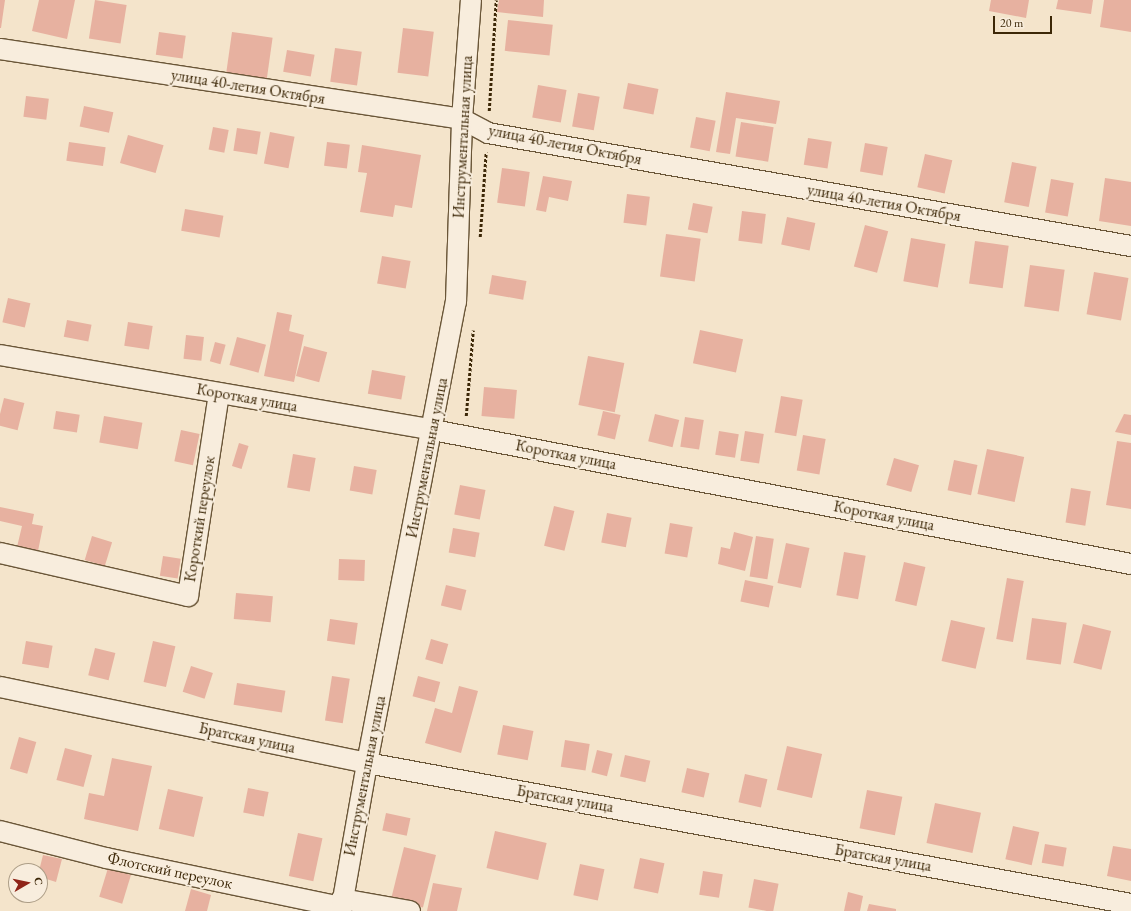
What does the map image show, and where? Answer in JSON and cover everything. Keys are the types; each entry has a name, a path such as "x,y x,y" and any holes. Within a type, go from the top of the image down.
{"street":[{"name":"Инструментальная улица","path":"341,906 367,762 433,430 456,302 462,119 471,0"},
{"name":"улица 40-летия Октября","path":"0,49 462,119 488,133 1131,246"},
{"name":"Короткая улица","path":"0,355 433,430 1131,564"},
{"name":"Короткий переулок","path":"0,553 188,596 219,393"},
{"name":"Братская улица","path":"0,687 367,762 1131,904"},
{"name":"Флотский переулок","path":"0,831 106,858 341,906 410,911"}],"path":[{"path":"480,242 496,0"},
{"path":"464,436 473,327"}],"building":[{"path":"0,0 5,0 1,28 0,28"},
{"path":"39,0 75,0 67,39 32,31"},
{"path":"95,0 127,5 121,44 89,39"},
{"path":"499,0 544,0 543,17 497,12"},
{"path":"991,0 1029,0 1026,18 989,11"},
{"path":"1058,0 1093,0 1091,14 1056,9"},
{"path":"1104,0 1131,0 1131,32 1100,27"},
{"path":"508,20 553,25 550,56 505,51"},
{"path":"403,28 434,32 428,76 398,73"},
{"path":"159,32 186,36 183,59 156,55"},
{"path":"232,32 273,38 267,79 226,74"},
{"path":"335,48 362,52 357,85 330,82"},
{"path":"287,50 315,55 311,77 283,72"},
{"path":"628,83 658,89 653,114 623,109"},
{"path":"538,85 567,90 561,123 532,117"},
{"path":"726,92 780,101 776,124 736,118 730,154 716,152"},
{"path":"578,93 600,97 594,130 572,126"},
{"path":"26,96 49,99 46,120 23,117"},
{"path":"84,106 113,112 109,133 80,127"},
{"path":"696,117 716,121 710,151 690,147"},
{"path":"741,122 774,127 768,162 736,157"},
{"path":"213,127 229,130 224,153 209,150"},
{"path":"237,128 261,132 257,154 233,151"},
{"path":"270,132 295,137 288,168 264,163"},
{"path":"128,135 164,145 156,173 120,163"},
{"path":"808,138 832,142 827,168 804,165"},
{"path":"69,142 106,147 103,166 66,161"},
{"path":"327,142 350,145 347,169 324,166"},
{"path":"865,143 888,147 883,176 860,172"},
{"path":"362,145 421,155 412,208 395,205 393,217 360,212 367,173 358,172"},
{"path":"925,154 952,160 945,193 917,187"},
{"path":"1012,162 1037,167 1029,207 1004,202"},
{"path":"502,168 530,172 525,207 497,203"},
{"path":"543,176 572,181 568,201 549,197 546,212 536,210"},
{"path":"1105,178 1131,182 1131,226 1099,221"},
{"path":"1051,179 1074,183 1068,216 1045,212"},
{"path":"627,194 650,197 646,226 623,223"},
{"path":"693,203 713,207 707,233 688,230"},
{"path":"185,209 223,216 220,237 181,231"},
{"path":"742,211 766,214 762,244 738,241"},
{"path":"787,217 815,223 810,250 781,244"},
{"path":"865,225 888,231 877,273 854,267"},
{"path":"666,234 701,239 695,281 660,277"},
{"path":"911,238 945,244 938,287 903,281"},
{"path":"975,241 1009,246 1003,288 969,284"},
{"path":"382,256 411,261 406,289 377,284"},
{"path":"1030,265 1065,270 1059,311 1024,307"},
{"path":"1094,272 1128,278 1121,320 1087,314"},
{"path":"492,275 526,281 523,300 489,294"},
{"path":"8,298 30,303 25,328 2,322"},
{"path":"277,312 292,315 289,331 304,335 294,382 264,376"},
{"path":"67,320 92,325 88,341 64,337"},
{"path":"128,322 153,326 149,350 124,346"},
{"path":"700,330 743,339 736,372 693,363"},
{"path":"186,335 204,337 201,361 183,359"},
{"path":"237,337 266,345 258,373 229,365"},
{"path":"215,342 226,345 220,364 210,361"},
{"path":"304,346 327,352 319,382 296,376"},
{"path":"588,356 624,363 615,412 578,405"},
{"path":"372,370 405,376 401,400 368,394"},
{"path":"484,387 517,390 514,419 481,416"},
{"path":"781,396 803,400 796,436 775,432"},
{"path":"4,398 24,403 18,430 0,426 0,414"},
{"path":"56,411 80,415 77,433 53,429"},
{"path":"603,411 621,415 615,439 597,435"},
{"path":"655,414 679,420 672,447 648,441"},
{"path":"1124,414 1131,415 1131,435 1115,432"},
{"path":"104,416 142,423 138,449 99,443"},
{"path":"685,417 704,420 699,450 680,447"},
{"path":"181,430 200,434 193,465 174,461"},
{"path":"719,431 739,434 735,458 715,455"},
{"path":"745,431 764,434 759,464 740,461"},
{"path":"803,435 826,439 819,474 797,470"},
{"path":"1117,441 1131,443 1131,509 1106,505"},
{"path":"239,443 249,446 242,469 232,466"},
{"path":"987,449 1024,457 1015,502 977,494"},
{"path":"293,454 316,458 310,491 287,487"},
{"path":"894,458 919,465 911,492 886,485"},
{"path":"954,460 977,465 971,495 948,490"},
{"path":"354,466 377,470 372,495 350,491"},
{"path":"460,485 486,490 480,519 454,514"},
{"path":"1071,488 1091,491 1085,526 1066,523"},
{"path":"554,506 574,511 564,551 544,546"},
{"path":"0,507 34,514 32,524 43,526 38,551 17,547 22,526 0,521"},
{"path":"607,513 632,518 626,547 601,542"},
{"path":"670,523 693,527 687,558 665,554"},
{"path":"453,528 480,533 475,557 449,553"},
{"path":"734,532 753,537 745,571 718,564 721,547 730,549"},
{"path":"92,536 112,542 105,566 85,560"},
{"path":"756,536 774,539 767,579 750,576"},
{"path":"786,543 809,548 801,588 777,583"},
{"path":"844,552 866,556 858,599 836,595"},
{"path":"163,556 181,559 178,579 160,576"},
{"path":"339,559 365,560 364,581 338,580"},
{"path":"904,562 925,567 916,606 895,601"},
{"path":"1007,578 1024,581 1013,642 996,639"},
{"path":"745,580 773,586 769,608 740,602"},
{"path":"446,585 466,590 461,610 441,605"},
{"path":"236,593 273,596 271,622 234,619"},
{"path":"1032,618 1067,623 1061,664 1026,660"},
{"path":"330,619 358,623 355,645 327,641"},
{"path":"951,620 985,628 976,669 942,661"},
{"path":"1083,624 1111,631 1101,670 1073,663"},
{"path":"431,639 448,644 443,664 425,659"},
{"path":"26,641 53,646 49,668 22,664"},
{"path":"153,641 175,646 166,687 144,682"},
{"path":"95,648 115,653 109,680 88,675"},
{"path":"191,666 213,673 205,699 183,692"},
{"path":"332,676 350,679 343,723 325,720"},
{"path":"418,676 440,682 435,702 413,696"},
{"path":"237,683 285,691 282,712 234,705"},
{"path":"459,686 478,691 461,753 425,743 435,708 452,713"},
{"path":"503,725 533,731 528,760 497,754"},
{"path":"19,737 36,742 27,774 10,769"},
{"path":"565,740 590,744 585,771 561,767"},
{"path":"787,746 822,754 812,798 777,790"},
{"path":"65,748 92,755 84,787 56,780"},
{"path":"597,750 613,754 607,776 591,772"},
{"path":"625,755 650,761 645,782 620,776"},
{"path":"112,758 152,766 138,831 84,819 89,793 104,796"},
{"path":"687,768 709,773 704,798 681,792"},
{"path":"745,774 767,779 761,807 738,802"},
{"path":"248,788 269,792 264,817 243,813"},
{"path":"168,789 203,797 194,837 159,829"},
{"path":"867,790 902,797 895,835 860,828"},
{"path":"935,803 981,813 972,853 926,843"},
{"path":"386,813 410,818 407,836 382,831"},
{"path":"1013,826 1039,832 1032,865 1005,859"},
{"path":"495,831 547,843 538,880 486,868"},
{"path":"298,833 322,838 313,881 289,876"},
{"path":"1045,844 1067,848 1063,867 1042,863"},
{"path":"1113,846 1131,849 1131,881 1107,876"},
{"path":"404,847 436,855 423,907 391,899"},
{"path":"43,855 62,859 56,882 48,880 48,863 41,863"},
{"path":"640,858 664,863 658,894 634,888"},
{"path":"580,864 604,869 598,900 573,895"},
{"path":"108,868 131,875 122,904 99,897"},
{"path":"703,871 723,874 719,898 699,895"},
{"path":"754,879 779,884 773,911 748,907"},
{"path":"433,883 462,888 457,911 427,911"},
{"path":"191,889 211,895 207,911 185,911"},
{"path":"848,892 863,896 860,911 844,911"},
{"path":"869,904 896,909 896,911 867,911"}]}
